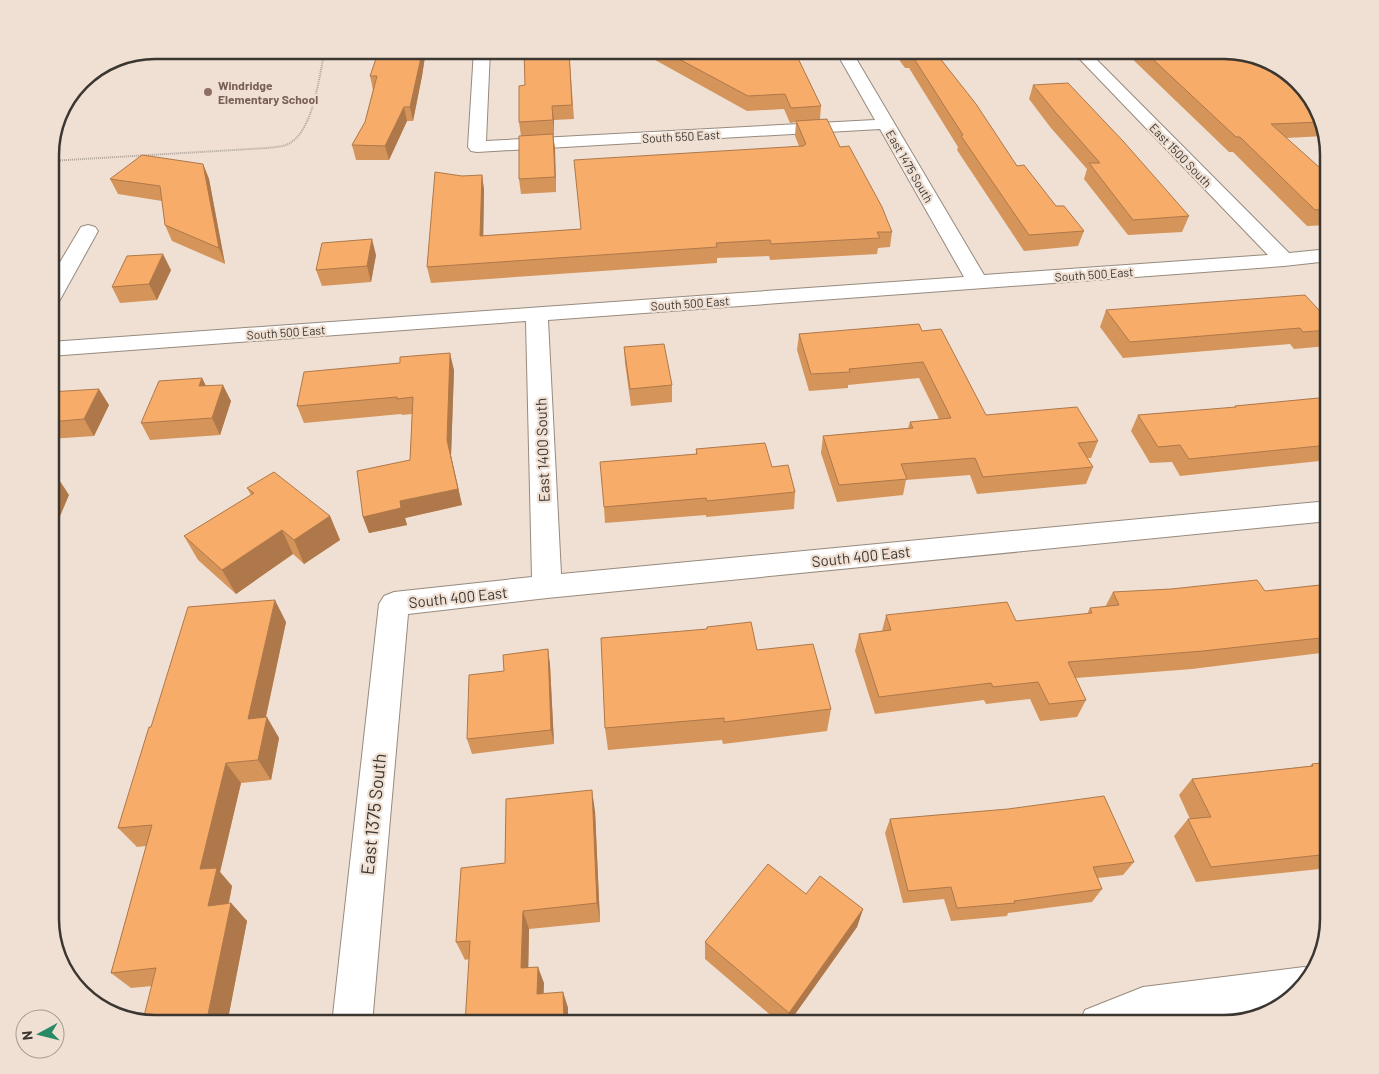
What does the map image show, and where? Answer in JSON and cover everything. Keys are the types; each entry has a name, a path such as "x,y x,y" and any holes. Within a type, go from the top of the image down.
{"street":[{"name":"South 550 East","path":"482,59 477,147 886,124"},
{"name":"East 1475 South","path":"849,59 977,282"},
{"name":"East 1500 South","path":"1088,59 1284,260"},
{"path":"59,282 88,231"},
{"name":"South 500 East","path":"59,347 1320,256"},
{"name":"East 1400 South","path":"537,314 547,587"},
{"name":"South 400 East","path":"394,604 547,587 1320,512"},
{"name":"East 1375 South","path":"353,1015 394,604"},
{"path":"1122,1015 1142,1007 1292,988"}],"path":[{"path":"59,160 267,148 292,142 301,134 308,120 323,59"}],"building":[{"path":"376,59 420,59 410,107 404,107 385,146 352,145 365,122 377,76 370,76"},
{"path":"524,59 569,59 572,105 552,106 553,120 519,122 519,86 525,85"},
{"path":"679,59 798,59 821,106 791,108 785,94 748,96"},
{"path":"914,59 941,59 976,104 1017,166 1024,165 1056,206 1064,206 1084,231 1029,235 961,136 963,135"},
{"path":"1153,59 1225,59 1243,61 1267,69 1278,75 1292,87 1307,107 1314,122 1271,124 1320,168 1320,210 1315,210 1240,137 1236,137"},
{"path":"1068,83 1123,141 1189,216 1133,220 1089,163 1100,163 1033,85"},
{"path":"827,119 840,147 849,146 882,207 892,232 877,232 880,238 771,244 770,240 716,243 717,247 427,267 435,172 462,176 482,175 480,236 581,229 574,160 803,146 806,144 796,121"},
{"path":"553,134 555,177 519,179 519,136"},
{"path":"142,155 203,164 219,248 165,225 160,186 110,179"},
{"path":"372,239 367,266 316,270 322,243"},
{"path":"163,254 149,284 112,287 127,256"},
{"path":"1305,295 1320,311 1320,331 1303,332 1300,328 1130,342 1106,310"},
{"path":"919,324 922,331 941,329 986,415 1077,407 1098,441 1078,443 1093,467 983,477 975,458 901,464 907,479 839,485 823,436 913,428 910,422 951,418 923,362 849,369 850,372 811,374 799,334"},
{"path":"664,344 672,385 630,389 624,347"},
{"path":"450,353 447,440 458,489 400,501 401,508 363,517 357,471 410,460 413,397 297,406 304,372 400,363 400,357"},
{"path":"202,378 199,386 223,385 212,418 141,423 159,381"},
{"path":"99,389 84,419 59,421 59,391"},
{"path":"1320,398 1320,446 1189,459 1180,445 1158,447 1138,415 1236,407"},
{"path":"765,443 772,467 788,465 795,492 707,501 706,498 604,507 600,462 697,454 696,449"},
{"path":"274,472 330,516 294,540 282,530 222,570 184,536 254,493 247,488"},
{"path":"1257,580 1265,591 1320,585 1320,638 1203,651 1068,662 1086,700 1049,704 1038,682 993,687 991,683 879,697 859,634 891,630 886,615 1007,602 1016,621 1092,613 1090,608 1119,605 1113,592 1171,589"},
{"path":"275,600 248,719 267,717 258,760 226,763 200,869 217,868 208,906 231,903 208,1015 148,1015 144,1014 156,968 111,973 152,825 118,828 188,607"},
{"path":"751,622 757,650 813,644 831,709 724,722 724,718 605,728 601,638 707,629 707,627"},
{"path":"548,649 551,730 467,739 469,675 504,671 503,655"},
{"path":"1320,763 1320,855 1211,867 1188,819 1211,817 1192,779 1313,766 1312,764"},
{"path":"592,790 597,903 523,911 521,968 538,967 537,994 563,992 564,1015 466,1015 470,941 456,942 461,868 505,863 506,799"},
{"path":"1104,796 1134,862 1093,867 1102,889 1014,901 1015,903 957,908 951,887 908,891 890,819 1008,809"},
{"path":"768,864 806,894 820,876 863,909 789,1013 705,942"}],"place":[{"name":"Windridge Elementary School","path":"208,92"}]}
